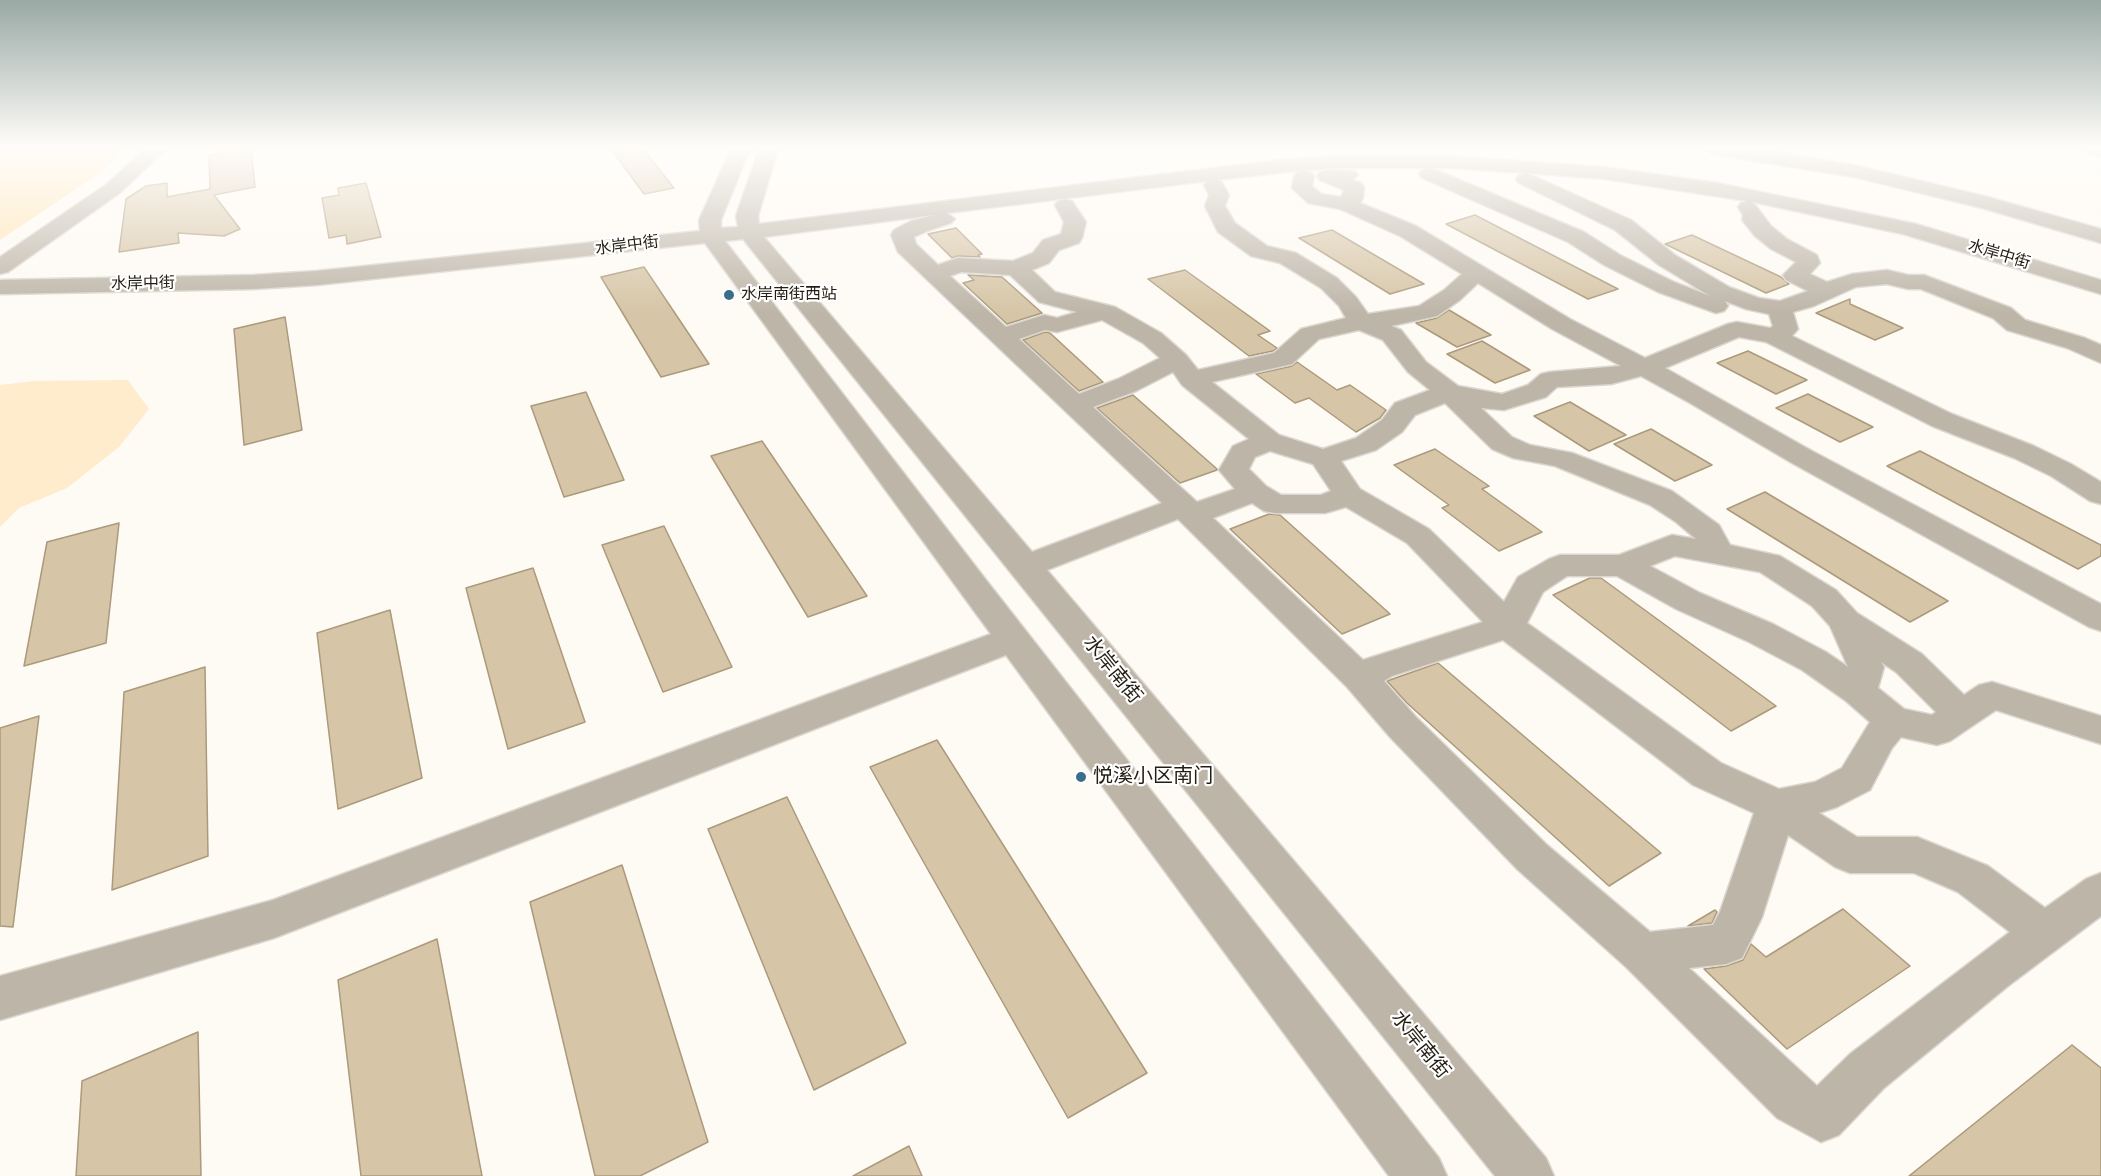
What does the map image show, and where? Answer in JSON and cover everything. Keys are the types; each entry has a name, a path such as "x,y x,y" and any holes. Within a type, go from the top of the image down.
{"street":[{"path":"0,267 91,204"},
{"path":"720,204 711,228 1013,639 1421,1176"},
{"path":"748,224 754,204"},
{"name":"水岸中街","path":"748,224 907,204"},
{"name":"水岸中街","path":"0,276 266,273 310,270 929,204"},
{"path":"1073,204 952,217 919,226 902,235 906,247 1187,510 1360,678 1403,727 1532,857 1642,953 1794,1101 1821,1117 1867,1071 1992,971 2101,892"},
{"path":"1216,204 1227,227 1259,251 1288,258 1329,283 1348,302 1361,322 1392,336 1417,367 1449,392 1502,443 1523,452 1562,459 1661,498 1708,532 1718,553"},
{"path":"1345,204 1408,231 1561,324 1700,397 1802,458 2101,619"},
{"path":"1499,204 1576,237 1612,260 1730,319 1780,325 2101,477"},
{"path":"1587,204 1623,225 1667,260 1721,292 1754,304 1780,325 1942,420 2024,452 2061,470 2101,495"},
{"path":"1728,204 1856,232 1922,263 2002,313 2016,325 2076,343 2101,355"},
{"name":"水岸中街","path":"1788,204 1908,229 2101,287"},
{"name":"水岸中街","path":"1842,204 1984,240 2101,275"},
{"path":"1991,204 2101,236"},
{"path":"935,274 958,265 1016,268 1041,258 1051,245 1071,238 1075,222 1065,205"},
{"path":"1748,207 1754,215 1753,220 1763,231 1779,244 1809,260 1809,263 1794,275 1826,291"},
{"name":"水岸南街","path":"748,224 1528,1176"},
{"name":"水岸中街","path":"0,287 254,282 317,278 711,228"},
{"path":"1780,325 1806,301 1826,291 1852,281 1887,277 1908,282 1922,263"},
{"path":"1922,263 1998,272 2101,307"},
{"path":"1016,268 1047,297 1106,312 1152,338 1184,370 1269,441 1323,458 1336,474 1348,495 1418,536 1508,626 1707,774 1777,806 1850,855 1917,855 1973,879 2046,934"},
{"path":"1074,405 1127,385 1184,370 1283,359 1310,334 1361,322 1428,311 1452,296 1476,273"},
{"path":"1323,458 1366,444 1392,426 1405,409 1449,392 1475,399 1504,402 1538,391 1550,380 1611,376 1644,368 1754,304"},
{"path":"1002,336 1044,322 1057,324 1106,312"},
{"path":"1269,441 1243,452 1234,470 1255,492 1275,504 1325,504 1348,495"},
{"path":"1027,566 1187,510 1255,492"},
{"path":"1360,678 1379,668 1508,626 1530,585 1560,566 1623,565 1672,545 1769,563 1824,598 1845,621 1909,663 1961,714"},
{"path":"1623,565 1688,601 1761,633 1805,657 1859,692 1893,721 1937,731 1992,694 2101,730"},
{"path":"1845,621 1866,667 1859,692"},
{"path":"0,998 274,919 1013,639"},
{"path":"1777,806 1823,796 1856,779 1879,738 1893,721"},
{"path":"1642,953 1726,944 1740,916 1777,806"}],"shaded area":[{"path":"0,204 54,204 0,240"},
{"path":"128,380 149,409 119,447 67,488 19,508 0,527 0,385 35,381"}],"building":[{"path":"125,204 221,204 240,229 224,236 178,233 179,243 119,252"},
{"path":"323,204 372,204 381,237 347,244 346,235 329,238"},
{"path":"1475,215 1618,289 1588,299 1446,224"},
{"path":"956,228 982,254 978,255 980,257 952,258 928,234"},
{"path":"1332,230 1424,284 1390,294 1299,238"},
{"path":"1692,235 1781,277 1789,284 1766,293 1665,244"},
{"path":"644,267 709,364 661,377 601,277"},
{"path":"1185,270 1270,331 1258,335 1277,348 1249,356 1148,279"},
{"path":"968,275 1002,277 1042,313 1007,324 963,283 974,280"},
{"path":"1850,299 1850,304 1903,328 1875,340 1816,313"},
{"path":"1449,310 1491,335 1457,347 1416,323 1437,318"},
{"path":"285,317 302,430 244,445 234,329"},
{"path":"1045,332 1050,333 1103,382 1079,391 1023,340"},
{"path":"1482,341 1530,370 1495,383 1447,354"},
{"path":"1748,351 1807,380 1776,394 1717,363"},
{"path":"1297,362 1337,390 1350,385 1386,410 1380,418 1356,432 1309,398 1295,403 1256,374 1292,366"},
{"path":"586,392 624,480 564,497 531,406"},
{"path":"1808,394 1873,427 1840,442 1776,408"},
{"path":"1133,395 1217,470 1180,483 1097,408"},
{"path":"1570,402 1626,435 1589,451 1534,416"},
{"path":"1651,429 1712,465 1675,481 1614,444"},
{"path":"762,441 867,596 808,617 711,456"},
{"path":"1435,449 1489,486 1482,489 1542,532 1499,551 1442,508 1449,505 1394,465"},
{"path":"1920,451 2101,545 2101,556 2078,569 1887,466"},
{"path":"1765,492 1948,601 1910,622 1727,509"},
{"path":"1269,514 1280,515 1390,614 1342,634 1230,529"},
{"path":"119,523 106,643 24,666 47,542"},
{"path":"664,526 732,667 663,692 602,545"},
{"path":"533,568 585,722 508,749 466,588"},
{"path":"1590,578 1601,578 1776,706 1731,731 1553,595"},
{"path":"390,610 422,778 338,809 317,633"},
{"path":"1438,663 1661,853 1609,886 1407,703 1387,681"},
{"path":"205,667 208,856 112,890 124,692"},
{"path":"39,716 13,927 0,926 0,728"},
{"path":"937,740 1147,1073 1068,1118 870,767"},
{"path":"787,797 906,1043 814,1090 708,829"},
{"path":"622,865 708,1142 640,1176 595,1176 530,902"},
{"path":"1843,909 1910,966 1787,1049 1704,969 1726,966 1743,960 1751,944 1766,957"},
{"path":"1715,910 1717,912 1712,923 1688,926"},
{"path":"437,939 482,1176 361,1176 338,980"},
{"path":"198,1032 201,1176 76,1176 82,1081"},
{"path":"2072,1045 2101,1068 2101,1176 1909,1176"},
{"path":"909,1146 922,1176 853,1176"}],"place":[{"name":"水岸南街西站","path":"729,295"},
{"name":"悦溪小区南门","path":"1081,777"}]}
